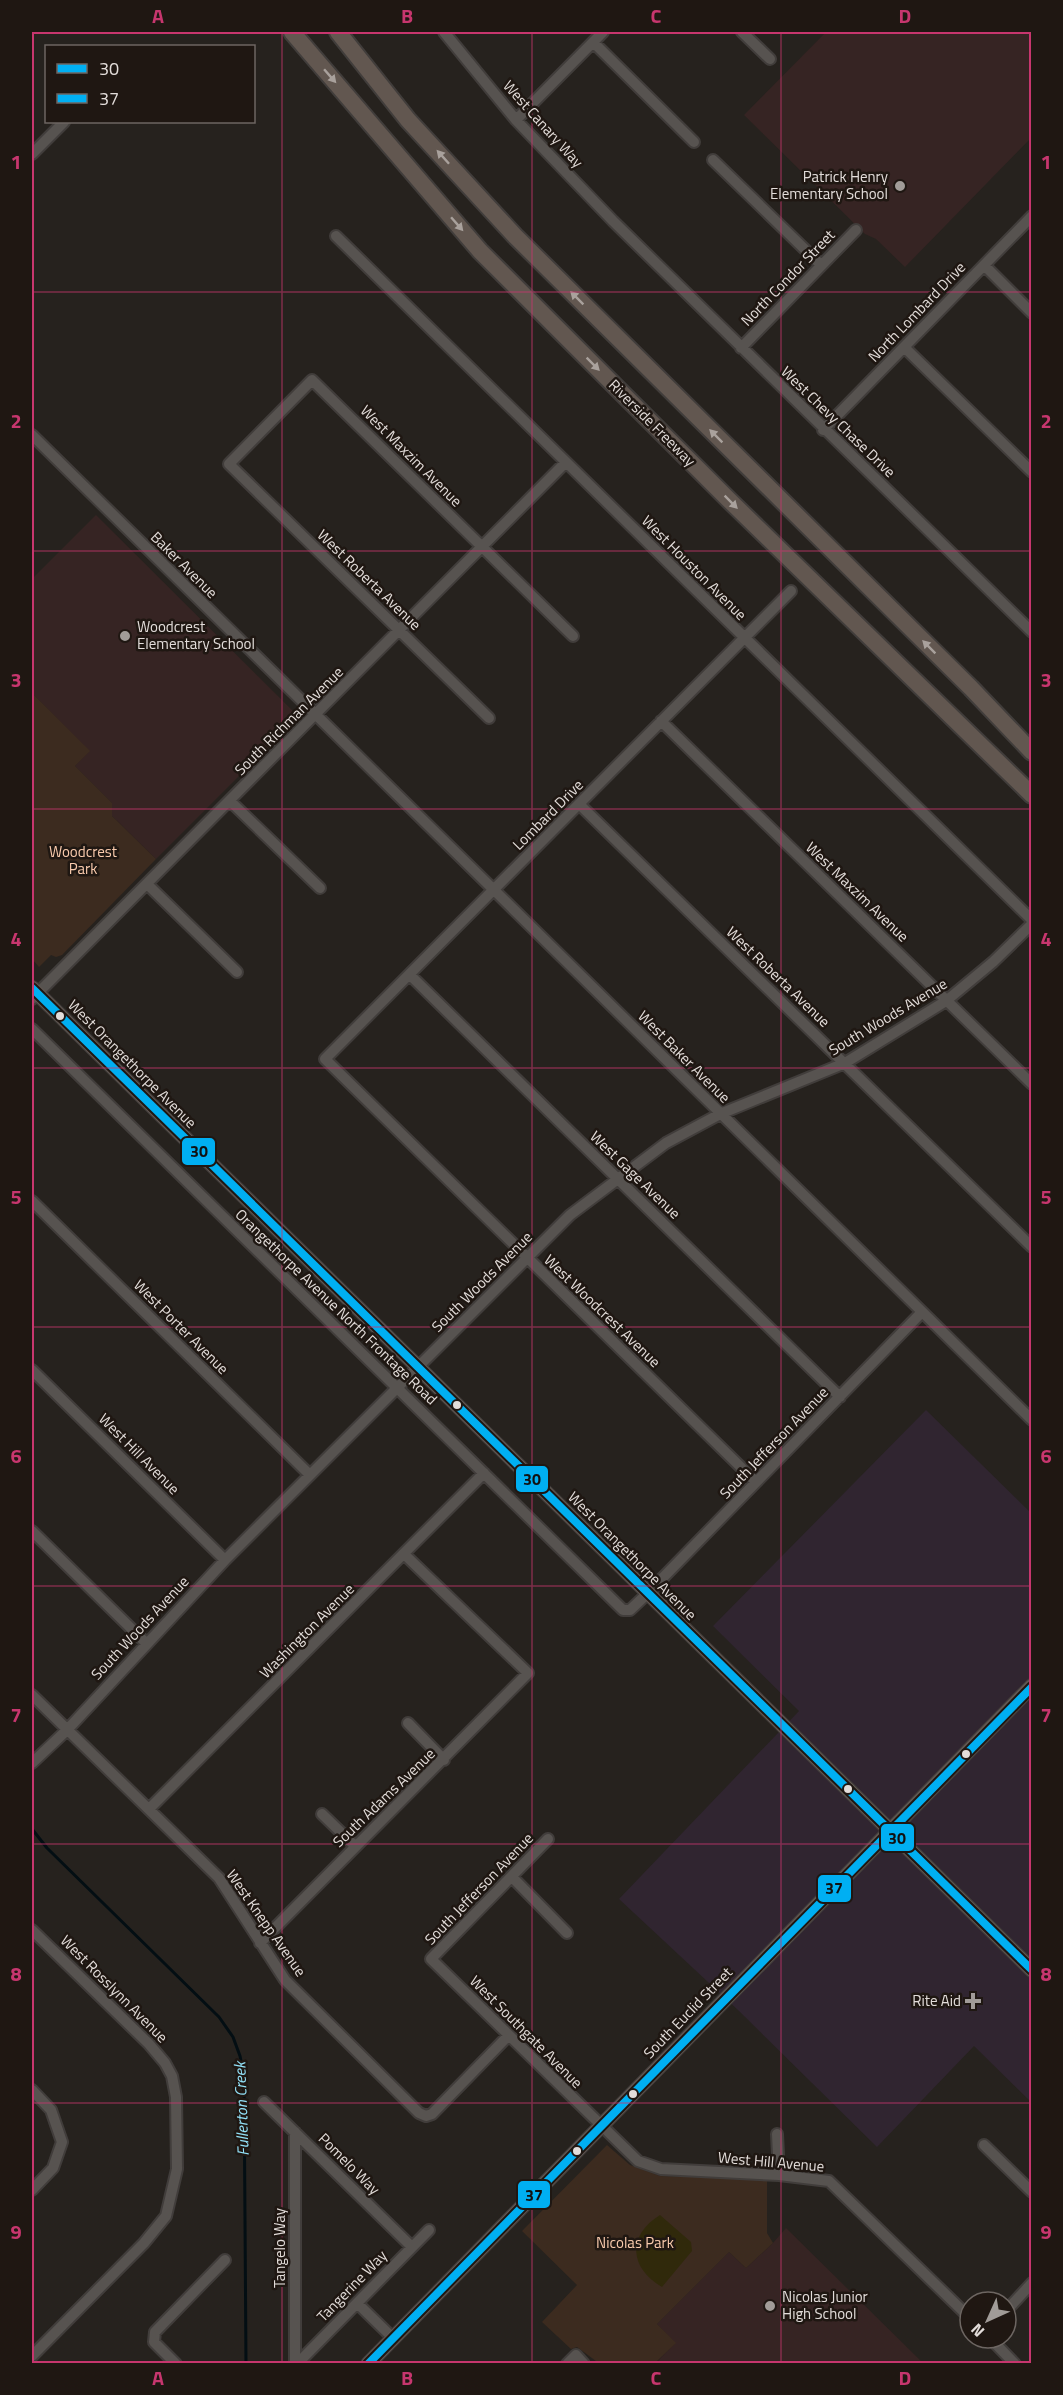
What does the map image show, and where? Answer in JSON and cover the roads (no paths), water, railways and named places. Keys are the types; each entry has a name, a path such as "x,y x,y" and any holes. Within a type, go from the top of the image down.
{"highway":[{"name":"Riverside Freeway","path":"292,32 480,251 729,500 1032,795"},
{"path":"338,32 408,120 515,236 1032,752"},
{"path":"970,688 1032,741"}],"main road":[{"name":"West Orangethorpe Avenue","path":"33,994 1032,1970"},
{"name":"South Euclid Street","path":"368,2364 1032,1686"}],"street":[{"name":"West Canary Way","path":"444,32 516,120 624,232"},
{"path":"516,120 603,32"},
{"path":"742,32 770,59"},
{"path":"593,42 694,142"},
{"path":"32,154 63,123"},
{"path":"713,160 821,265"},
{"name":"North Lombard Drive","path":"823,429 1032,216"},
{"name":"North Condor Street","path":"741,348 856,230"},
{"name":"West Chevy Chase Drive","path":"624,232 1032,632"},
{"name":"West Houston Avenue","path":"336,236 1032,922"},
{"path":"984,265 1032,313"},
{"path":"904,347 1032,472"},
{"name":"West Maxzim Avenue","path":"229,464 312,380 573,636"},
{"name":"Baker Avenue","path":"32,435 316,716"},
{"name":"South Richman Avenue","path":"33,994 316,716 566,462"},
{"name":"West Roberta Avenue","path":"229,464 489,718"},
{"name":"Lombard Drive","path":"325,1059 791,591"},
{"name":"West Baker Avenue","path":"316,716 1032,1420"},
{"name":"West Maxzim Avenue","path":"661,721 1032,1084"},
{"path":"230,801 320,888"},
{"name":"West Roberta Avenue","path":"579,804 1032,1247"},
{"path":"147,884 237,972"},
{"name":"South Woods Avenue","path":"32,1763 67,1730 146,1643 309,1474 570,1215 666,1143 720,1114 845,1063 946,1001 993,962 1032,922"},
{"name":"West Gage Avenue","path":"410,975 840,1396"},
{"name":"Orangethorpe Avenue North Frontage Road","path":"32,1029 623,1610 630,1610 647,1594"},
{"name":"West Woodcrest Avenue","path":"325,1059 756,1482"},
{"name":"West Porter Avenue","path":"32,1201 309,1474"},
{"name":"South Jefferson Avenue","path":"647,1594 922,1312"},
{"name":"West Hill Avenue","path":"32,1370 225,1560"},
{"name":"Washington Avenue","path":"149,1809 405,1555 484,1473"},
{"path":"32,1531 146,1643"},
{"name":"South Adams Avenue","path":"260,1943 528,1673 405,1555"},
{"name":"West Knepp Avenue","path":"32,1695 219,1878 285,1980 419,2113 426,2116 432,2114 508,2036"},
{"path":"408,1724 444,1760"},
{"path":"322,1814 355,1846"},
{"name":"South Jefferson Avenue","path":"431,1959 548,1839"},
{"path":"512,1877 567,1933"},
{"name":"West Rosslynn Avenue","path":"32,1929 149,2044 165,2063 172,2076 176,2097 177,2169 166,2216 144,2243 32,2356"},
{"name":"West Southgate Avenue","path":"431,1959 600,2126"},
{"path":"32,2090 51,2110 62,2142 53,2168 32,2190"},
{"name":"Pomelo Way","path":"264,2102 412,2247"},
{"name":"West Hill Avenue","path":"600,2126 638,2161 661,2169 779,2175 829,2181 958,2306"},
{"name":"Tangelo Way","path":"295,2132 296,2364"},
{"path":"777,2134 779,2175"},
{"path":"984,2145 1032,2192"},
{"name":"Tangerine Way","path":"296,2364 429,2229"},
{"path":"176,2364 154,2342 155,2332 225,2260"},
{"path":"1018,2298 1032,2283"},
{"path":"357,2302 393,2338"},
{"path":"1002,2350 1015,2364"}],"waterway":[{"name":"Fullerton Creek","path":"32,1829 47,1848 219,2017 233,2037 244,2076 246,2364"}],"place":[{"name":"Patrick Henry Elementary School","path":"900,186"},
{"name":"Woodcrest Elementary School","path":"125,636"},
{"name":"Rite Aid","path":"973,2001"},
{"name":"Nicolas Junior High School","path":"770,2306"}],"park label":[{"name":"Woodcrest Park","path":"83,860"},
{"name":"Nicolas Park","path":"635,2243"}]}
